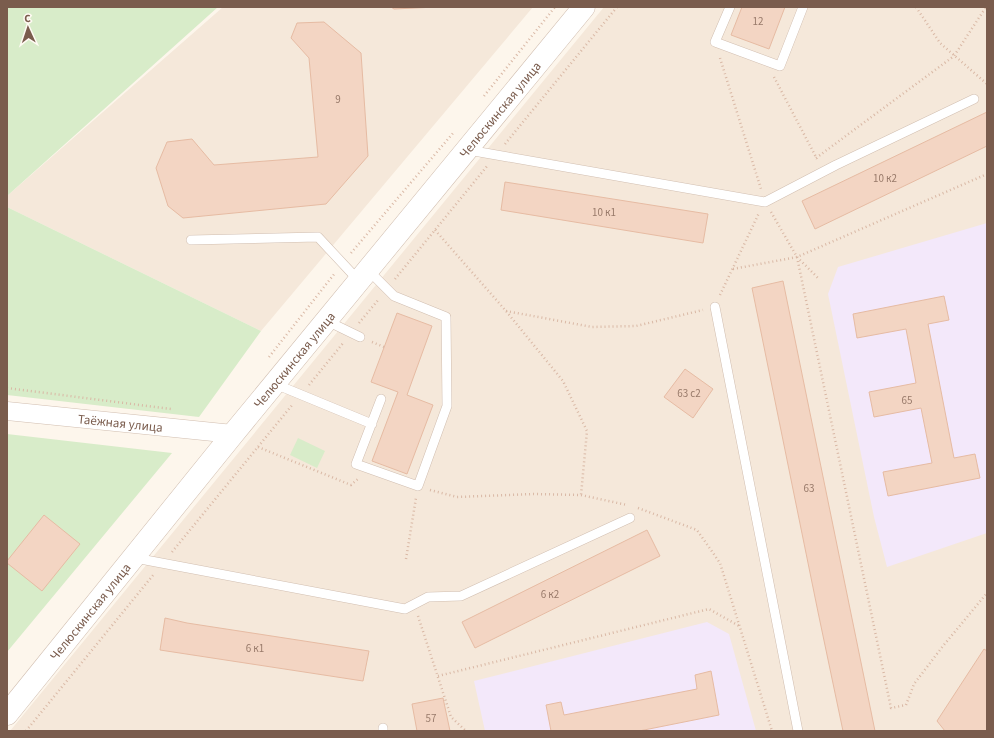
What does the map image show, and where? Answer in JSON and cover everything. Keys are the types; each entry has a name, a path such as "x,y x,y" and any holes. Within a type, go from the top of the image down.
{"street":[{"name":"Челюскинская улица","path":"7,714 233,434 584,7"},
{"name":"Таёжная улица","path":"7,411 233,434"}],"lane":[{"path":"730,7 715,42 780,66 803,7"},
{"path":"466,150 765,202 974,99"},
{"path":"191,240 318,236 343,263 387,289 394,296 446,317 447,406 418,486 356,464 381,399"},
{"path":"715,307 798,731"},
{"path":"327,321 360,337"},
{"path":"275,384 372,424"},
{"path":"133,558 405,609 428,597 462,596 630,518"}],"path":[{"path":"483,97 554,7"},
{"path":"26,731 617,7"},
{"path":"916,7 940,43 987,84"},
{"path":"816,158 954,56 986,7"},
{"path":"715,42 765,202 797,257 820,279"},
{"path":"765,61 824,172"},
{"path":"267,360 343,263 459,126"},
{"path":"733,269 797,257 987,174"},
{"path":"506,311 592,327 636,326 715,307 765,202"},
{"path":"435,230 506,311 563,381 587,431 581,495"},
{"path":"797,257 891,708 906,705 914,684 943,646 987,594"},
{"path":"7,388 177,409"},
{"path":"258,447 351,485 370,469"},
{"path":"406,559 418,486 457,496 534,494 581,495 638,508 697,530 720,563 772,731"},
{"path":"414,604 451,717 466,731"},
{"path":"438,676 709,609 741,627"}],"shaded area":[{"path":"223,7 533,7 261,331 7,207 7,196"},
{"path":"604,7 987,7 987,731 10,731"},
{"path":"987,223 987,533 887,567 874,517 828,294 838,267"},
{"path":"707,622 729,634 756,731 485,731 474,681"}],"green space":[{"path":"7,7 218,7 7,196"},
{"path":"7,207 261,331 199,417 7,395"},
{"path":"7,434 172,453 7,652"},
{"path":"298,438 325,451 317,468 290,455"}],"building":[{"path":"391,7 436,7 394,9"},
{"path":"742,7 785,7 769,49 731,35"},
{"path":"324,22 361,53 368,156 326,204 183,218 168,206 156,168 167,142 192,139 214,165 318,157 309,58 291,38 297,23"},
{"path":"987,112 987,146 815,229 802,201"},
{"path":"505,182 708,214 703,243 501,210"},
{"path":"783,281 875,731 843,731 818,612 752,288"},
{"path":"944,296 949,320 928,324 954,458 975,454 980,478 888,496 883,472 932,463 921,408 874,417 869,392 916,383 906,329 857,338 853,314"},
{"path":"397,313 432,326 407,395 433,405 407,474 372,461 398,392 371,382"},
{"path":"685,369 713,389 693,418 664,397"},
{"path":"44,515 80,544 42,591 7,563 7,561"},
{"path":"647,530 660,556 475,648 462,622"},
{"path":"165,618 187,623 369,651 363,681 160,650"},
{"path":"984,649 987,651 987,731 945,731 937,721"},
{"path":"711,671 719,715 639,731 551,731 546,705 561,702 564,715 697,689 695,675"},
{"path":"443,698 450,731 417,731 412,704"}]}
